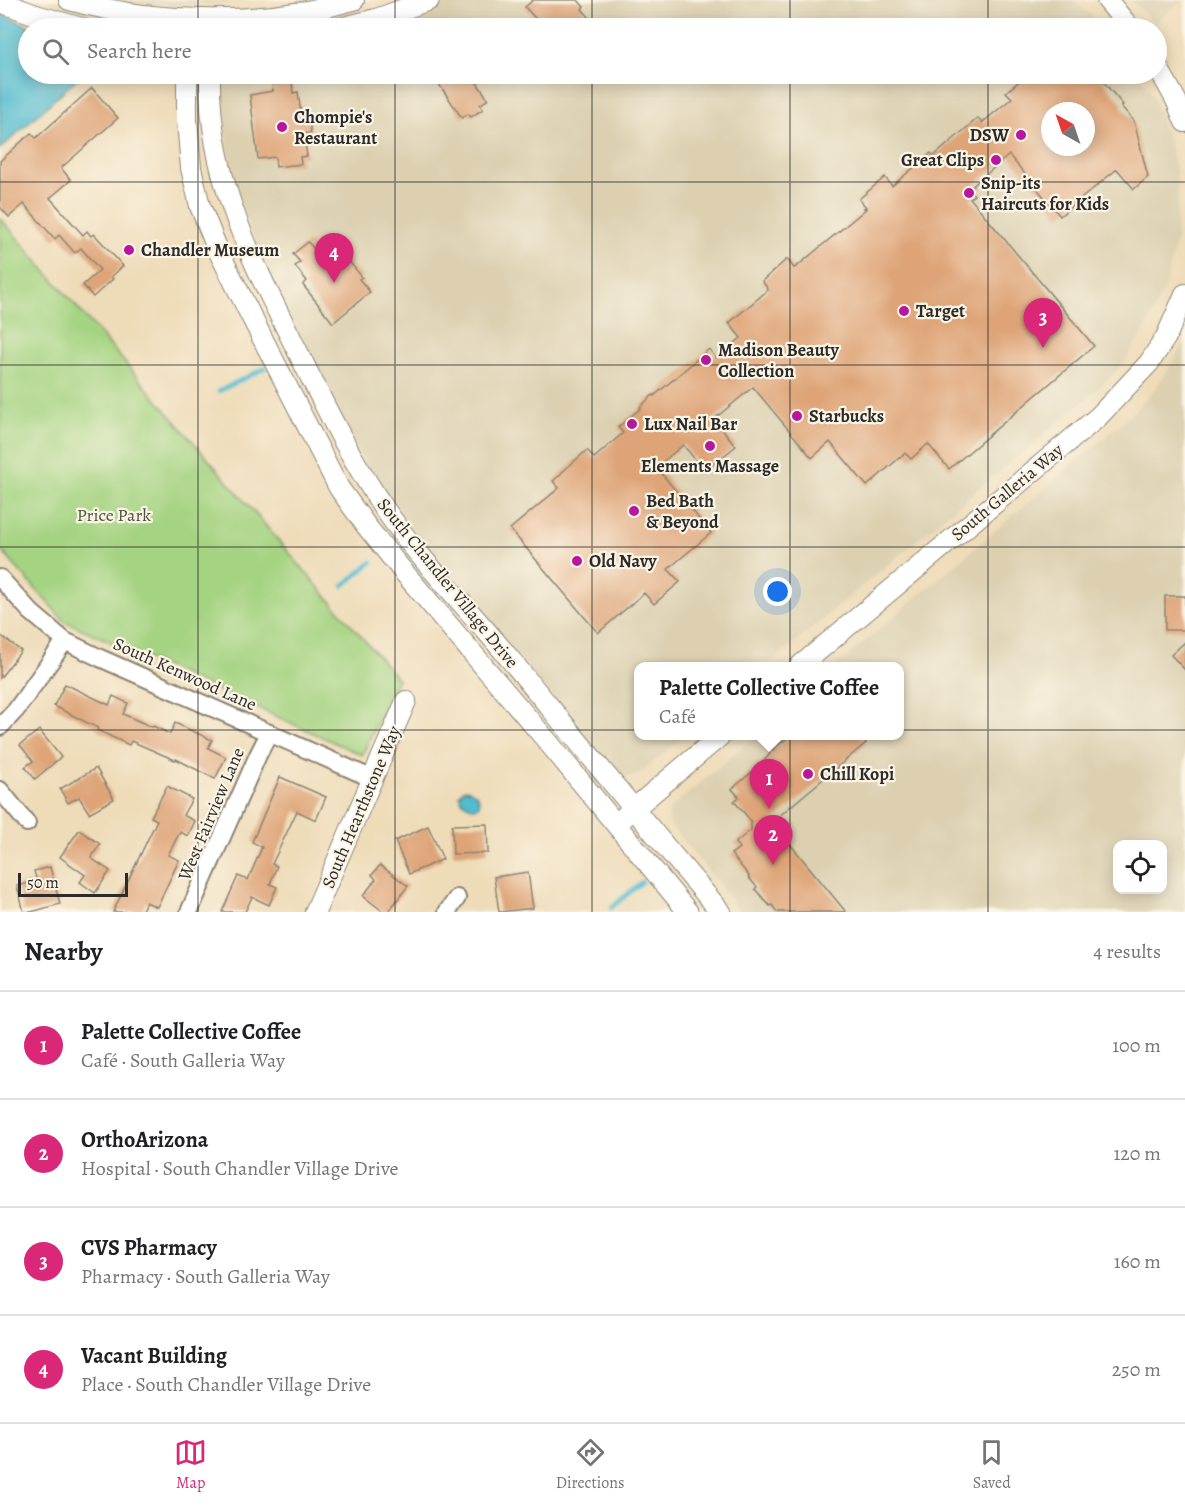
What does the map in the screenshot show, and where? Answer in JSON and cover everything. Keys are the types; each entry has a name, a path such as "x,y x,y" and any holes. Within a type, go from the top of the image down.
{"street":[{"path":"69,0 144,15 200,16 278,15 354,0"},
{"path":"379,18 429,0"},
{"path":"1107,0 1122,18"},
{"path":"0,2 46,18"},
{"name":"South Chandler Village Drive","path":"187,84 190,168 200,206 217,248 245,305 339,488 402,570 688,912"},
{"name":"South Chandler Village Drive","path":"210,84 214,135 233,213 258,273 335,426 361,472 388,513 420,554 721,912"},
{"path":"1167,84 1185,122"},
{"name":"South Galleria Way","path":"805,662 1098,417 1149,363 1166,338 1185,294"},
{"name":"South Kenwood Lane","path":"0,578 31,612 65,640 100,658 372,779"},
{"path":"0,727 16,710 65,640"},
{"name":"South Hearthstone Way","path":"319,911 406,702"},
{"name":"West Fairview Lane","path":"189,912 269,733"},
{"path":"615,824 714,740"},
{"path":"0,790 27,823"},
{"path":"447,912 457,898"}],"shaded area":[{"path":"115,0 252,0 172,6"},
{"path":"458,0 1073,0 1094,18 407,18"},
{"path":"1132,0 1182,0 1161,18 1148,18"},
{"path":"223,84 1145,84 1154,99 1167,134 1178,189 1176,240 1165,287 1147,326 1125,361 1102,385 772,662 634,662 634,740 679,740 640,773 624,777 605,760 384,495 357,449 288,314 265,265 240,202 229,160"},
{"path":"1185,341 1185,912 740,912 670,825 668,816 671,808 750,740 904,740 904,662 841,662 1126,419 1154,390"}],"green space":[{"name":"Price Park","path":"0,218 398,679 362,755 64,621 0,549"}],"water":[{"path":"0,13 18,21 18,84 71,84 0,149"},
{"path":"466,789 476,794 479,805 470,806 462,800 459,795"}],"building":[{"path":"533,0 578,0 590,18 535,18 525,7"},
{"name":"Chompie's Restaurant","path":"272,84 292,84 293,93 298,92 302,122 309,121 311,133 304,134 307,156 300,157 301,164 276,167 275,157 258,159 250,95 273,91"},
{"path":"439,84 478,84 488,99 480,105 483,109 471,117 468,114 462,118"},
{"name":"Target","path":"1016,84 1105,84 1134,121 1148,177 1134,189 1117,169 1060,216 1009,155 969,189 974,195 970,198 1094,346 949,469 928,444 911,459 905,453 867,486 830,442 812,458 753,387 714,419 736,446 705,471 683,445 659,465 664,470 661,473 711,533 668,569 680,582 654,604 644,593 598,633 510,529 559,488 553,481 587,450 594,458 623,433 618,427 653,395 709,349 716,358 741,338 729,323 768,290 762,281 787,259 794,268 796,267 866,209 859,199 885,177 892,186 931,153 934,156 978,118 982,123 1012,98 1006,92"},
{"path":"92,88 118,118 61,168 71,180 50,198 83,235 87,231 91,236 94,234 123,266 111,277 113,279 93,297 83,285 100,270 81,248 75,253 59,235 55,239 24,204 9,217 0,207 0,161 31,133 36,138"},
{"path":"326,240 346,262 348,260 362,277 359,279 370,292 333,323 303,285 307,281 295,266 300,262 293,254 308,242 315,250"},
{"path":"1165,596 1185,596 1185,630 1165,630"},
{"path":"0,635 21,651 0,678"},
{"path":"1185,642 1185,670 1171,655"},
{"path":"65,684 109,705 113,696 128,703 123,714 170,734 175,723 212,740 208,748 226,757 215,779 176,759 131,741 129,745 54,706"},
{"path":"39,730 61,757 35,779 25,767 33,761 20,745"},
{"path":"785,740 863,740 866,743 772,822 846,912 777,912 755,889 757,887 731,854 739,848 735,843 751,830 751,821 734,801 739,797 732,789 761,764 769,753"},
{"path":"96,768 114,799 89,813 79,797 68,803 60,789"},
{"path":"280,777 326,797 316,820 297,811 272,864 277,866 270,884 277,887 269,905 252,897 245,912 222,912 238,876 248,880 262,847 252,842"},
{"path":"167,786 192,799 183,815 195,821 188,836 180,832 168,855 179,860 157,907 146,902 141,912 113,912 157,820 151,817"},
{"path":"487,824 488,853 453,854 452,825"},
{"path":"428,826 443,859 409,874 395,841"},
{"path":"79,830 100,844 91,858 110,871 95,893 80,882 85,875 60,857"},
{"path":"380,865 408,886 388,912 384,912 363,896 376,879 372,875"},
{"path":"50,867 60,904 24,912 17,886 37,881 34,871"},
{"path":"528,872 533,908 499,912 494,877"}],"waterway":[{"path":"219,391 265,368"},
{"path":"343,586 372,562"},
{"path":"611,908 642,882"}],"place":[{"name":"Chompie's Restaurant","path":"282,127"},
{"name":"DSW","path":"1021,135"},
{"name":"Great Clips","path":"996,160"},
{"name":"Snip-its Haircuts for Kids","path":"969,193"},
{"name":"Chandler Museum","path":"129,250"},
{"name":"Vacant Building","path":"334,283"},
{"name":"Target","path":"904,311"},
{"name":"CVS Pharmacy","path":"1043,348"},
{"name":"Madison Beauty Collection","path":"706,360"},
{"name":"Starbucks","path":"797,416"},
{"name":"Lux Nail Bar","path":"632,424"},
{"name":"Elements Massage","path":"710,446"},
{"name":"Bed Bath & Beyond","path":"634,511"},
{"name":"Old Navy","path":"577,561"},
{"name":"Chill Kopi","path":"808,774"},
{"name":"Palette Collective Coffee","path":"769,809"},
{"name":"OrthoArizona","path":"773,865"}]}
